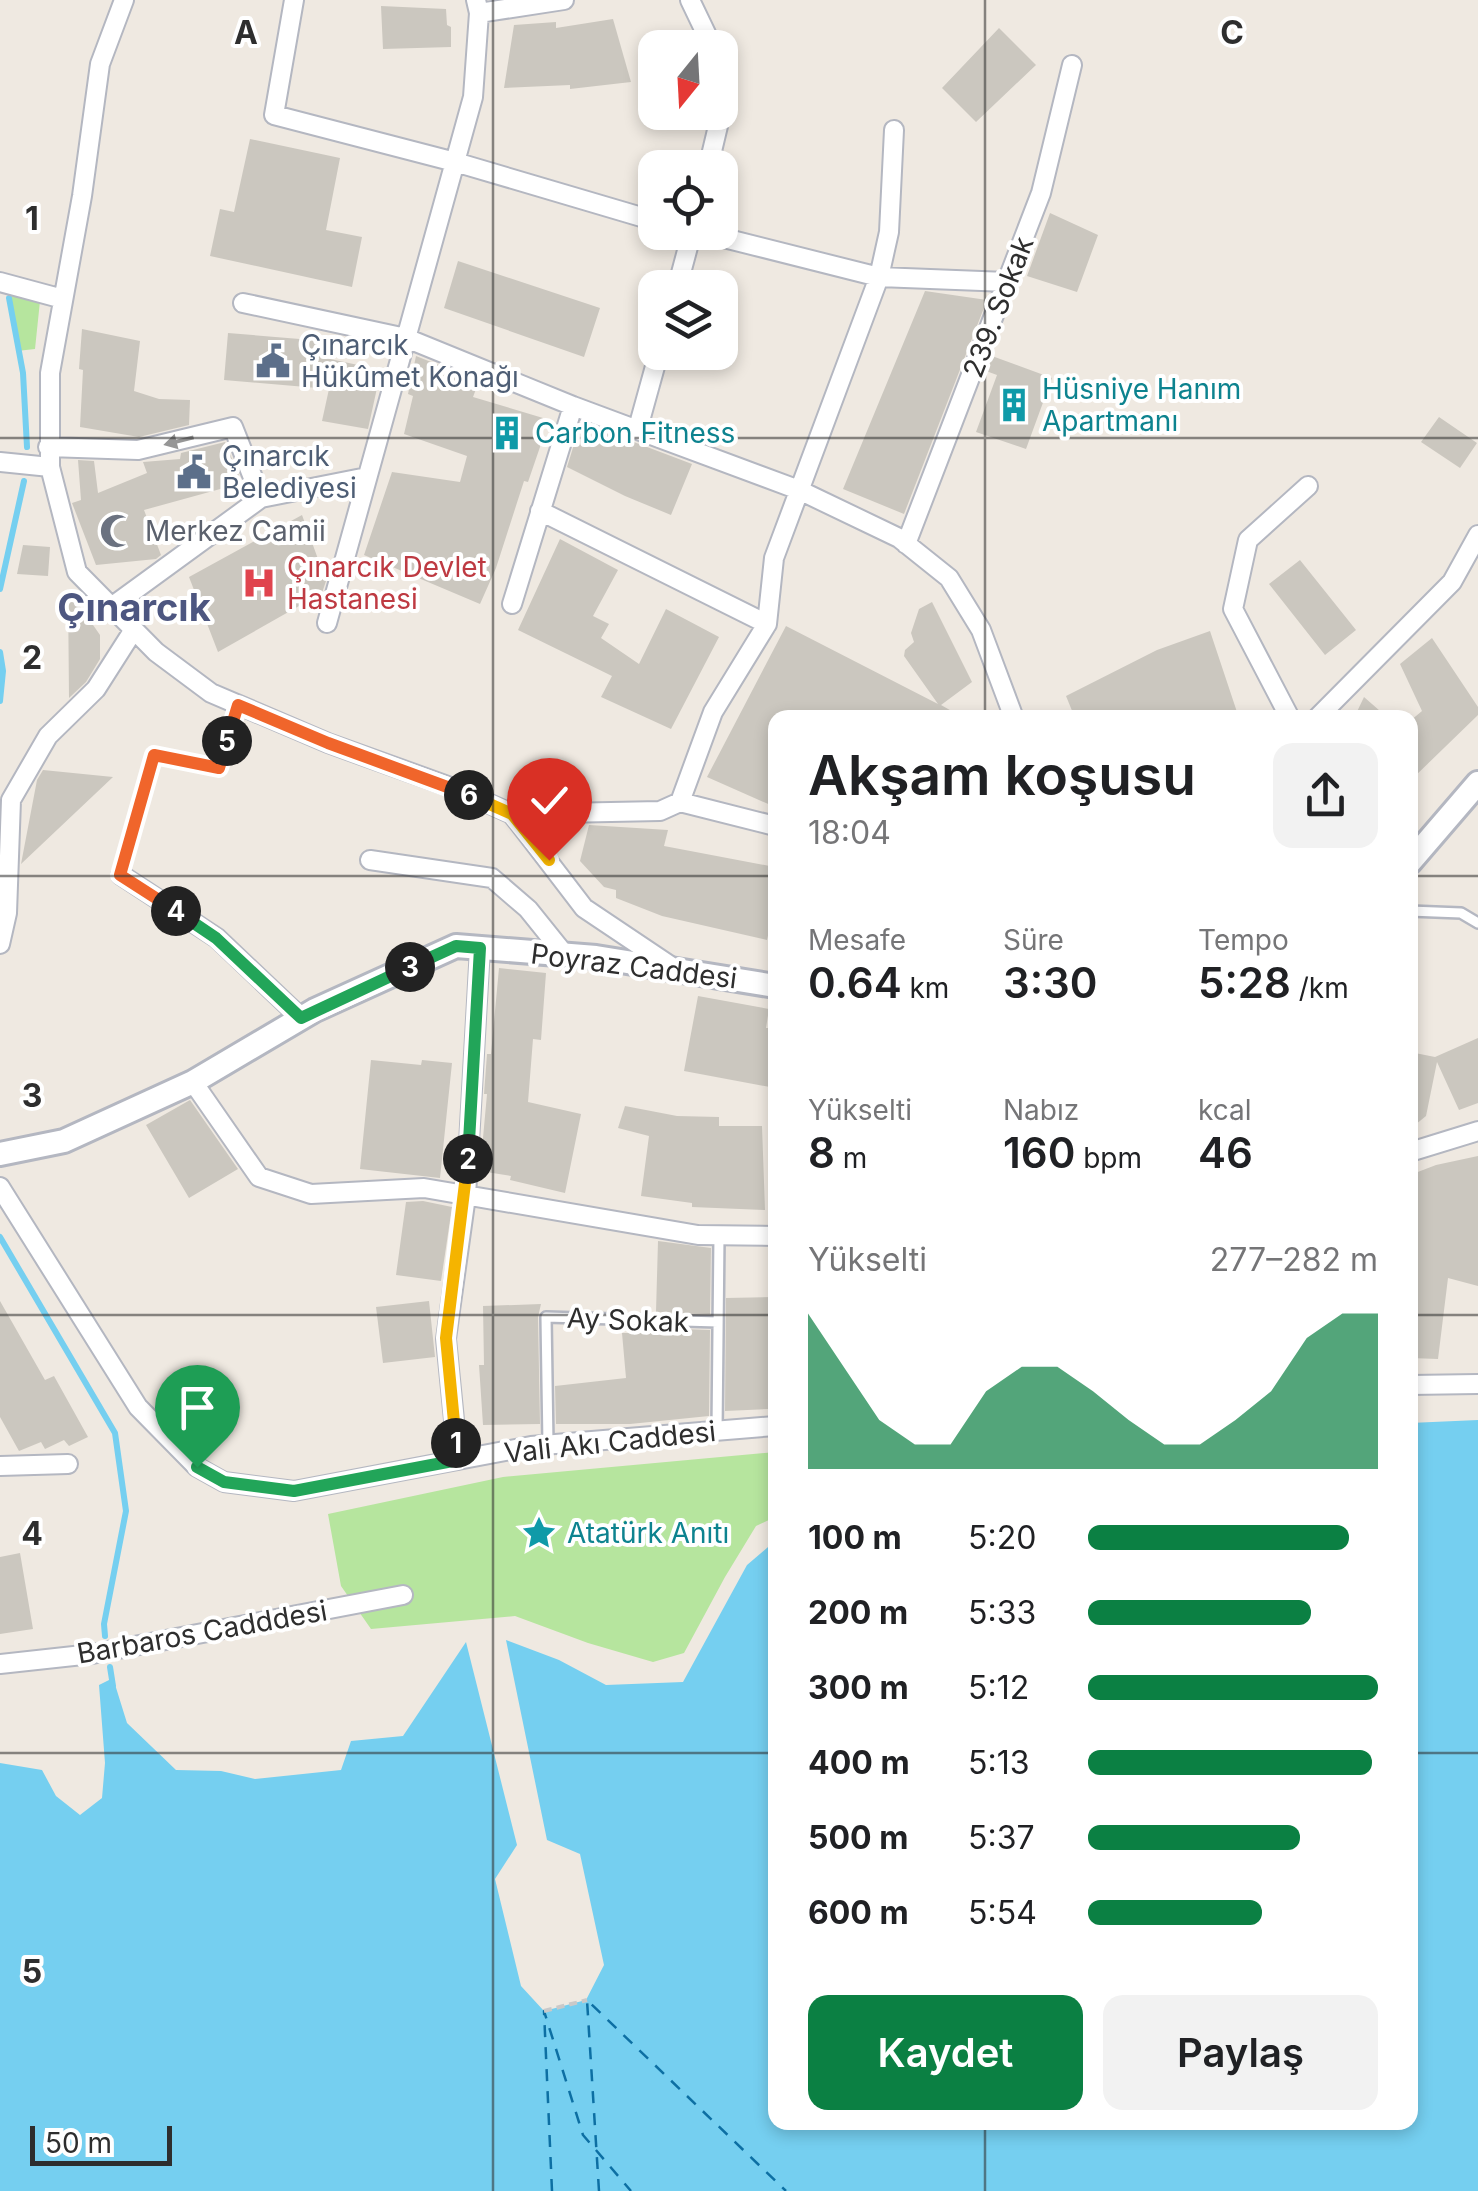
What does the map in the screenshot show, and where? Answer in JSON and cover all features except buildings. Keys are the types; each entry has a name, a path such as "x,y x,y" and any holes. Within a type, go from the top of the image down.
{"street":[{"path":"124,0 100,64 50,373 50,467 77,572 156,652 211,693 512,814 660,810 680,802 768,824"},
{"path":"294,0 274,116 455,162 638,216"},
{"path":"326,623 473,97 477,7 564,0"},
{"path":"690,0 704,30"},
{"name":"239. Sokak","path":"906,544 1041,193 1072,65"},
{"path":"680,802 713,712 767,624 774,558 878,277 889,232 894,130"},
{"path":"738,242 878,277 1007,282"},
{"path":"0,282 63,299"},
{"path":"243,303 406,338 573,406 798,490 906,544 949,578 981,630 1011,710"},
{"path":"638,428 654,370"},
{"path":"512,604 573,406"},
{"path":"48,446 138,450 234,427 261,498"},
{"path":"0,462 50,467"},
{"path":"110,608 261,498 367,477"},
{"path":"1280,710 1234,608 1248,540 1308,486"},
{"path":"540,511 767,624"},
{"path":"1326,710 1452,582 1478,534"},
{"path":"0,944 6,913 4,872 11,800 48,736 96,689 134,631"},
{"path":"1418,853 1478,783"},
{"path":"512,814 584,908 676,970"},
{"path":"370,860 492,878 528,909 564,955"},
{"path":"120,875 216,938 301,1018"},
{"name":"Poyraz Caddesi","path":"0,1154 64,1140 193,1082 301,1018 456,946 564,955 768,985"},
{"path":"458,1460 446,1338 466,1196 480,948"},
{"path":"193,1082 259,1177 311,1194 424,1188 698,1236 768,1236"},
{"path":"1418,1150 1478,1131"},
{"name":"Vali Akı Caddesi","path":"0,1187 138,1407 197,1467 224,1482 294,1491 548,1444 768,1427"},
{"path":"1418,1385 1478,1384"},
{"path":"0,1466 68,1464"},
{"name":"Barbaros Cadddesi","path":"0,1664 92,1654 403,1596"}],"lane":[{"path":"120,875 154,755 219,768 238,705"},
{"path":"1418,911 1461,913 1478,923"},
{"path":"716,1431 719,1236"},
{"name":"Ay Sokak","path":"548,1444 546,1317 718,1322"}],"path":[{"path":"544,2011 587,2000"}],"green space":[{"path":"8,293 40,301 35,349 17,351"},
{"path":"768,1453 768,1520 756,1526 684,1653 653,1662 515,1616 371,1629 341,1586 328,1514 503,1477"}],"water":[{"path":"1478,1420 1478,2191 0,2191 0,1763 42,1770 56,1796 80,1815 102,1798 105,1763 99,1685 113,1678 127,1723 176,1770 221,1771 255,1779 341,1770 351,1741 403,1736 466,1642 517,1845 495,1879 521,1986 544,2011 586,2000 604,1965 580,1854 547,1840 506,1640 559,1660 606,1685 683,1682 747,1565 768,1547 768,2130 1418,2130 1418,1423"}],"waterway":[{"path":"9,298 23,373 27,447"},
{"path":"0,589 24,481"},
{"path":"0,652 0,701"},
{"path":"0,1237 115,1433 126,1511 105,1636"},
{"path":"110,1667 113,1686"}],"ferry route":[{"path":"599,2191 587,2000 786,2191"},
{"path":"552,2191 544,2011 583,2135 631,2191"}],"place":[{"name":"Çınarcık Hükûmet Konağı","path":"273,361"},
{"name":"Hüsniye Hanım Apartmanı","path":"1014,405"},
{"name":"Carbon Fitness","path":"507,433"},
{"name":"Çınarcık Belediyesi","path":"194,472"},
{"name":"Merkez Camii","path":"117,531"},
{"name":"Çınarcık Devlet Hastanesi","path":"259,583"},
{"name":"Atatürk Anıtı","path":"539,1533"}],"district":[{"name":"Çınarcık","path":"134,608"}],"route":[{"path":"197,1467 224,1482 294,1491 458,1460 446,1338 466,1196 480,948 456,946 301,1018 216,938 120,875 154,755 219,768 238,705 512,814 549,860"}]}
